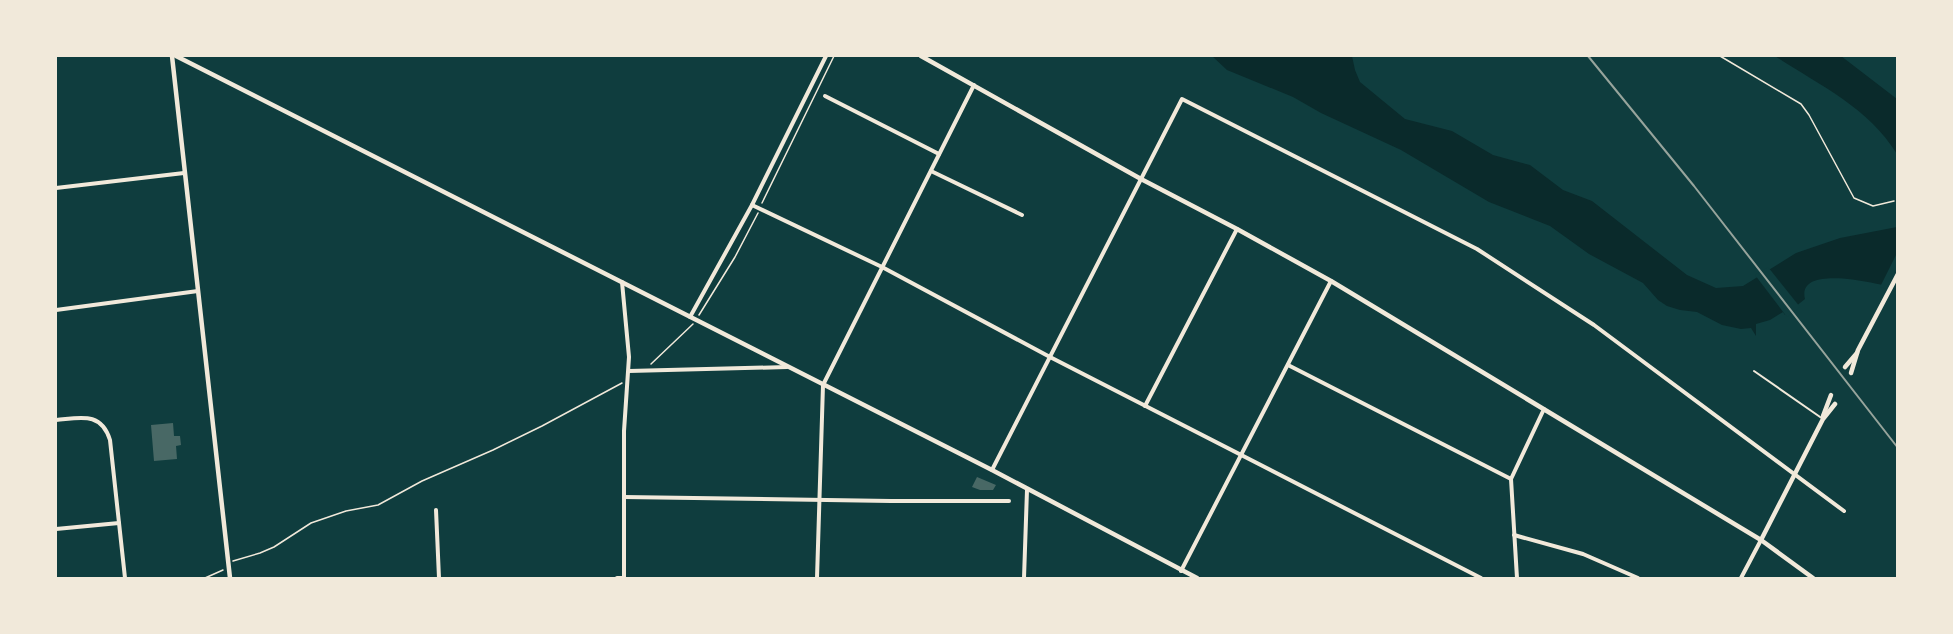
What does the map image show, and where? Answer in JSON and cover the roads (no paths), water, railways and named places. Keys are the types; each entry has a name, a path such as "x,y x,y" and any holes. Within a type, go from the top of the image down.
{"street":[{"path":"174,56 184,173 230,579"},
{"path":"174,56 992,470 1197,579"},
{"path":"690,317 752,206 826,56"},
{"path":"921,56 1330,281 1761,540 1813,579"},
{"path":"817,579 823,385 974,85"},
{"path":"825,96 939,154"},
{"path":"992,470 1182,99 1478,249 1594,325 1844,511"},
{"path":"931,171 1022,215"},
{"path":"56,188 184,173"},
{"path":"752,206 882,267 1050,357 1481,579"},
{"path":"1145,406 1237,229"},
{"path":"1851,373 1858,351 1898,274"},
{"path":"617,579 624,578 624,431 628,371 622,281"},
{"path":"1181,571 1330,281"},
{"path":"56,310 198,291"},
{"path":"1845,367 1858,351"},
{"path":"1288,364 1511,479"},
{"path":"628,371 787,367"},
{"path":"1823,419 1830,395"},
{"path":"1741,579 1823,419 1834,404"},
{"path":"1516,579 1511,479 1544,409"},
{"path":"56,420 87,418 103,425 110,440 125,579"},
{"path":"1024,579 1027,490"},
{"path":"624,497 1009,501"},
{"path":"436,510 439,579"},
{"path":"56,530 118,523"},
{"path":"1514,534 1583,554 1638,579"}],"lane":[{"path":"1754,370 1823,419"}],"water":[{"path":"1212,56 1352,56 1360,82 1405,119 1452,131 1493,155 1530,165 1563,190 1592,201 1687,275 1716,288 1743,286 1796,253 1840,238 1897,227 1897,289 1858,280 1826,279 1813,282 1806,288 1805,299 1785,315 1783,312 1770,320 1756,324 1756,336 1751,328 1741,329 1722,325 1697,312 1667,306 1658,300 1643,283 1589,254 1550,226 1489,202 1401,150 1321,113 1293,97 1227,70"},
{"path":"1775,56 1841,56 1897,99 1897,154 1885,137 1857,110"}],"railway":[{"path":"1588,56 1694,186 1898,448"}]}
